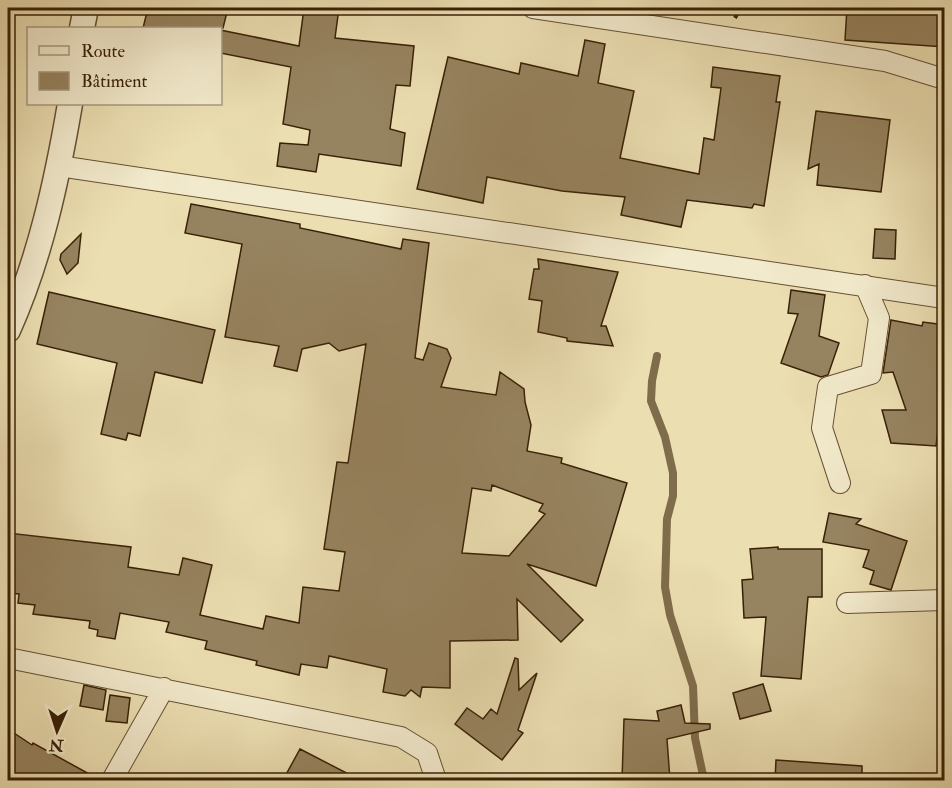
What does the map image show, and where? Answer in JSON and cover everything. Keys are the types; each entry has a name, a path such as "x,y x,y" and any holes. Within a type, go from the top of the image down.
{"street":[{"path":"82,27 86,8"},
{"path":"533,8 885,61 945,79"},
{"path":"8,330 23,296 59,166 70,105"},
{"path":"59,166 945,298"},
{"path":"840,483 822,428 828,387 871,374 879,318 864,285"},
{"path":"847,603 945,600"},
{"path":"8,658 401,737 427,753 436,780"},
{"path":"112,780 164,688"}],"building":[{"path":"148,8 208,8 227,12 223,28 143,27"},
{"path":"304,8 339,8 335,38 414,46 410,86 396,85 390,129 405,133 401,166 319,154 316,172 277,166 280,143 308,145 310,130 283,124 291,67 222,53 222,30 299,46"},
{"path":"847,8 945,8 945,47 845,40"},
{"path":"585,40 605,44 598,83 634,91 620,158 699,174 704,138 714,140 721,88 711,87 713,67 780,76 776,102 780,102 764,206 754,204 752,208 687,200 681,227 621,215 625,197 562,191 487,177 483,203 417,189 448,57 519,74 521,63 578,76"},
{"path":"816,111 890,120 881,192 817,185 819,164 808,169"},
{"path":"191,204 300,224 300,228 401,249 403,239 429,243 415,358 423,360 429,343 447,349 451,358 441,387 496,395 500,372 524,389 531,425 527,451 562,458 561,463 627,483 596,586 527,564 583,620 561,642 517,599 518,640 450,641 450,688 422,687 420,697 411,690 405,696 383,692 387,669 329,656 327,668 301,664 299,675 256,665 257,661 205,649 207,641 166,632 169,622 120,613 115,639 97,636 98,630 89,628 90,621 33,614 35,605 18,603 19,594 8,593 8,533 131,547 128,567 179,575 183,558 212,565 200,615 263,629 266,616 299,623 303,587 339,591 345,552 324,549 337,462 348,463 366,344 339,351 329,343 302,349 297,371 274,366 279,346 225,337 242,244 185,233","holes":["492,485 543,504 539,511 545,514 509,556 462,553 472,488 491,491"]},
{"path":"875,229 896,230 895,259 873,258"},
{"path":"81,234 78,263 67,274 60,260 61,254"},
{"path":"538,259 618,272 601,326 606,326 613,346 567,341 567,338 538,332 542,301 529,299 534,269 539,269"},
{"path":"791,290 825,295 819,336 839,343 828,375 821,377 781,363 798,314 788,313"},
{"path":"49,292 215,330 202,383 155,372 140,436 128,433 126,440 101,434 117,363 37,344"},
{"path":"891,320 922,326 923,322 945,325 945,370 936,446 891,443 882,410 906,410 893,372 883,373"},
{"path":"829,513 861,519 856,524 907,541 891,590 870,584 874,571 863,567 869,550 823,542"},
{"path":"778,547 778,549 822,549 822,597 808,597 801,679 761,676 766,617 744,618 742,580 753,579 750,549"},
{"path":"515,658 518,659 519,690 537,673 518,730 523,733 502,760 455,724 467,708 483,719 491,709 497,714"},
{"path":"763,684 771,711 740,719 733,693"},
{"path":"84,685 106,690 103,710 80,706"},
{"path":"110,695 130,698 127,723 106,721"},
{"path":"681,705 685,723 710,724 710,729 667,739 670,780 622,780 624,719 659,721 657,711"},
{"path":"8,729 32,745 33,743 100,780 8,780"},
{"path":"300,749 360,780 283,780"},
{"path":"776,760 862,766 862,780 775,780"}],"waterway":[{"path":"657,356 651,401 665,437 673,473 673,496 667,519 665,587 670,615 693,686 695,738 704,780"}]}
